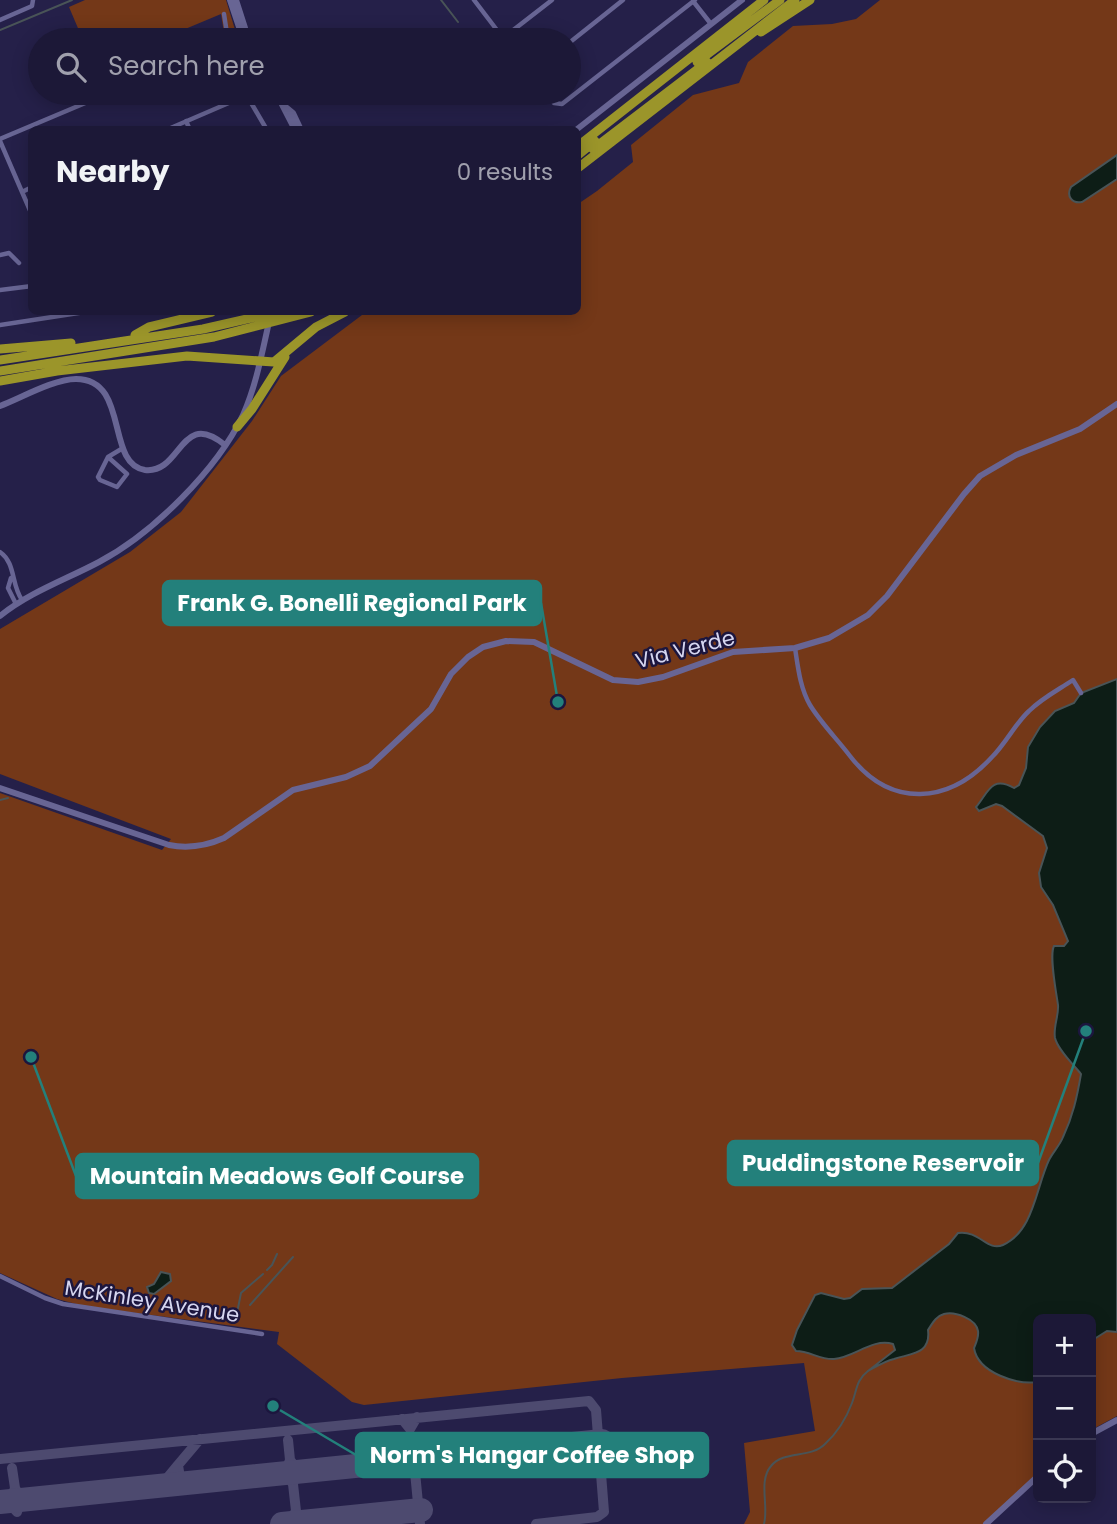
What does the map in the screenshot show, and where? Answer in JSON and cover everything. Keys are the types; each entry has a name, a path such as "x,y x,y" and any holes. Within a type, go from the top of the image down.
{"highway":[{"path":"581,144 764,0"},
{"path":"581,153 779,0"},
{"path":"581,159 788,0"},
{"path":"581,166 795,0"},
{"path":"744,40 774,25 810,0"},
{"path":"135,335 149,327 199,315"},
{"path":"0,358 246,315"},
{"path":"0,358 203,329 265,315"},
{"path":"122,351 131,346 232,329 284,315"},
{"path":"0,371 238,332 300,315"},
{"path":"57,371 187,356 274,362 324,321 338,315"},
{"path":"237,427 297,342"},
{"path":"0,349 77,343"},
{"path":"0,381 57,371 177,343"}],"main road":[{"path":"230,0 239,28"},
{"path":"236,0 245,28"},
{"path":"581,126 742,0"},
{"path":"285,107 293,126"},
{"path":"285,107 293,113 299,126"},
{"path":"0,615 19,602 99,562 142,534 179,501 237,427 249,400 270,315"},
{"path":"0,406 60,382 85,380 99,387 108,398 124,448 134,465 152,470 164,466 185,440 193,435 211,435 225,445"},
{"name":"Via Verde","path":"0,788 169,845 191,848 213,843 236,832 275,800 293,790 346,777 370,766 432,709 451,674 483,647 506,641 534,642 612,680 638,682 663,677 733,653 795,648 829,638 868,615 887,596 980,476 1016,455 1080,429 1117,404"},
{"path":"1096,1430 1117,1420"},
{"path":"986,1524 1033,1481"}],"street":[{"path":"0,20 28,9 33,0"},
{"path":"518,28 552,0"},
{"path":"581,33 623,0"},
{"path":"581,89 694,0 711,24"},
{"path":"477,1 496,28"},
{"path":"224,14 227,28"},
{"path":"32,126 81,105"},
{"path":"175,126 219,105"},
{"path":"252,105 265,126"},
{"path":"186,121 188,126"},
{"path":"28,128 0,140 28,205"},
{"path":"22,191 28,189"},
{"path":"0,255 9,253 19,263"},
{"path":"0,290 28,286"},
{"path":"0,325 60,315"},
{"path":"108,457 127,474 117,488 98,477 108,457 124,448"},
{"path":"0,552 10,563 12,589 19,602"},
{"path":"795,648 801,682 810,705 855,763 884,786 905,793 930,794 975,774 994,756 1027,712 1046,696 1073,680 1081,693"},
{"name":"McKinley Avenue","path":"0,1276 63,1304 262,1334"}],"shaded area":[{"path":"85,0 226,0 234,28 223,28 221,14 188,28 78,28 69,7"},
{"path":"880,0 1117,0 1117,1416 1096,1427 1096,1314 1033,1314 1033,1478 984,1524 744,1524 750,1512 744,1443 815,1431 804,1363 622,1378 364,1405 352,1402 277,1344 279,1332 84,1306 57,1299 0,1273 0,793 162,850 171,839 0,774 0,629 130,552 181,512 252,421 281,376 362,315 581,315 581,202 633,162 631,145 693,95 739,83 748,62 793,26 832,24 856,19"},
{"path":"1117,155 1117,179 1082,202 1071,199 1071,187"},
{"path":"1117,679 1117,1332 1107,1331 1096,1338 1096,1314 1033,1314 1033,1382 1010,1379 990,1371 977,1357 974,1348 978,1335 976,1327 964,1317 954,1314 944,1314 936,1318 928,1330 926,1344 919,1351 887,1361 868,1371 895,1350 893,1344 878,1344 834,1359 796,1351 792,1345 797,1330 815,1295 821,1293 844,1299 862,1289 892,1288 949,1244 958,1233 972,1235 992,1246 1003,1245 1021,1230 1028,1219 1049,1160 1062,1140 1069,1122 1081,1074 1062,1052 1055,1038 1058,1005 1052,957 1054,946 1064,946 1068,941 1053,905 1041,887 1039,873 1047,848 1043,836 1002,806 996,804 979,811 976,807 991,787 1000,784 1014,788 1019,785 1026,768 1028,747 1040,727 1055,711 1074,703 1081,693"},
{"path":"161,1272 170,1274 171,1281 154,1294 149,1293 147,1287 154,1284"}],"waterway":[{"path":"0,30 72,0"},
{"path":"441,0 458,22"},
{"path":"0,800 8,798"},
{"path":"267,1270 277,1254"},
{"path":"250,1305 293,1257"},
{"path":"236,1318 241,1293 263,1274"},
{"path":"764,1524 764,1486 771,1466 783,1458 819,1449 829,1440 844,1420 859,1382 868,1371"}],"taxiway":[{"path":"0,1459 589,1401 596,1410 604,1512 597,1517 536,1524"},
{"path":"402,1419 410,1429 417,1417"},
{"path":"178,1465 200,1439"},
{"path":"288,1440 290,1460"},
{"path":"412,1448 424,1459 417,1464 415,1472 410,1464 402,1461 409,1456 412,1448"},
{"path":"279,1473 287,1468 290,1460 297,1469 305,1471"},
{"path":"152,1486 164,1482 178,1465 180,1478 190,1483"},
{"path":"12,1468 15,1488"},
{"path":"279,1473 288,1476 293,1484 295,1477 306,1471"},
{"path":"415,1472 420,1524"},
{"path":"293,1484 296,1511"},
{"path":"6,1501 15,1488 19,1496 27,1499"},
{"path":"7,1501 17,1512 25,1499"},
{"path":"280,1524 290,1521 296,1511 299,1517 310,1521"}],"runway":[{"path":"0,1502 602,1441"},
{"path":"282,1524 421,1510"}],"place":[{"name":"Frank G. Bonelli Regional Park","path":"558,702"},
{"name":"Puddingstone Reservoir","path":"1086,1031"},
{"name":"Mountain Meadows Golf Course","path":"31,1057"},
{"name":"Norm's Hangar Coffee Shop","path":"273,1406"}]}
